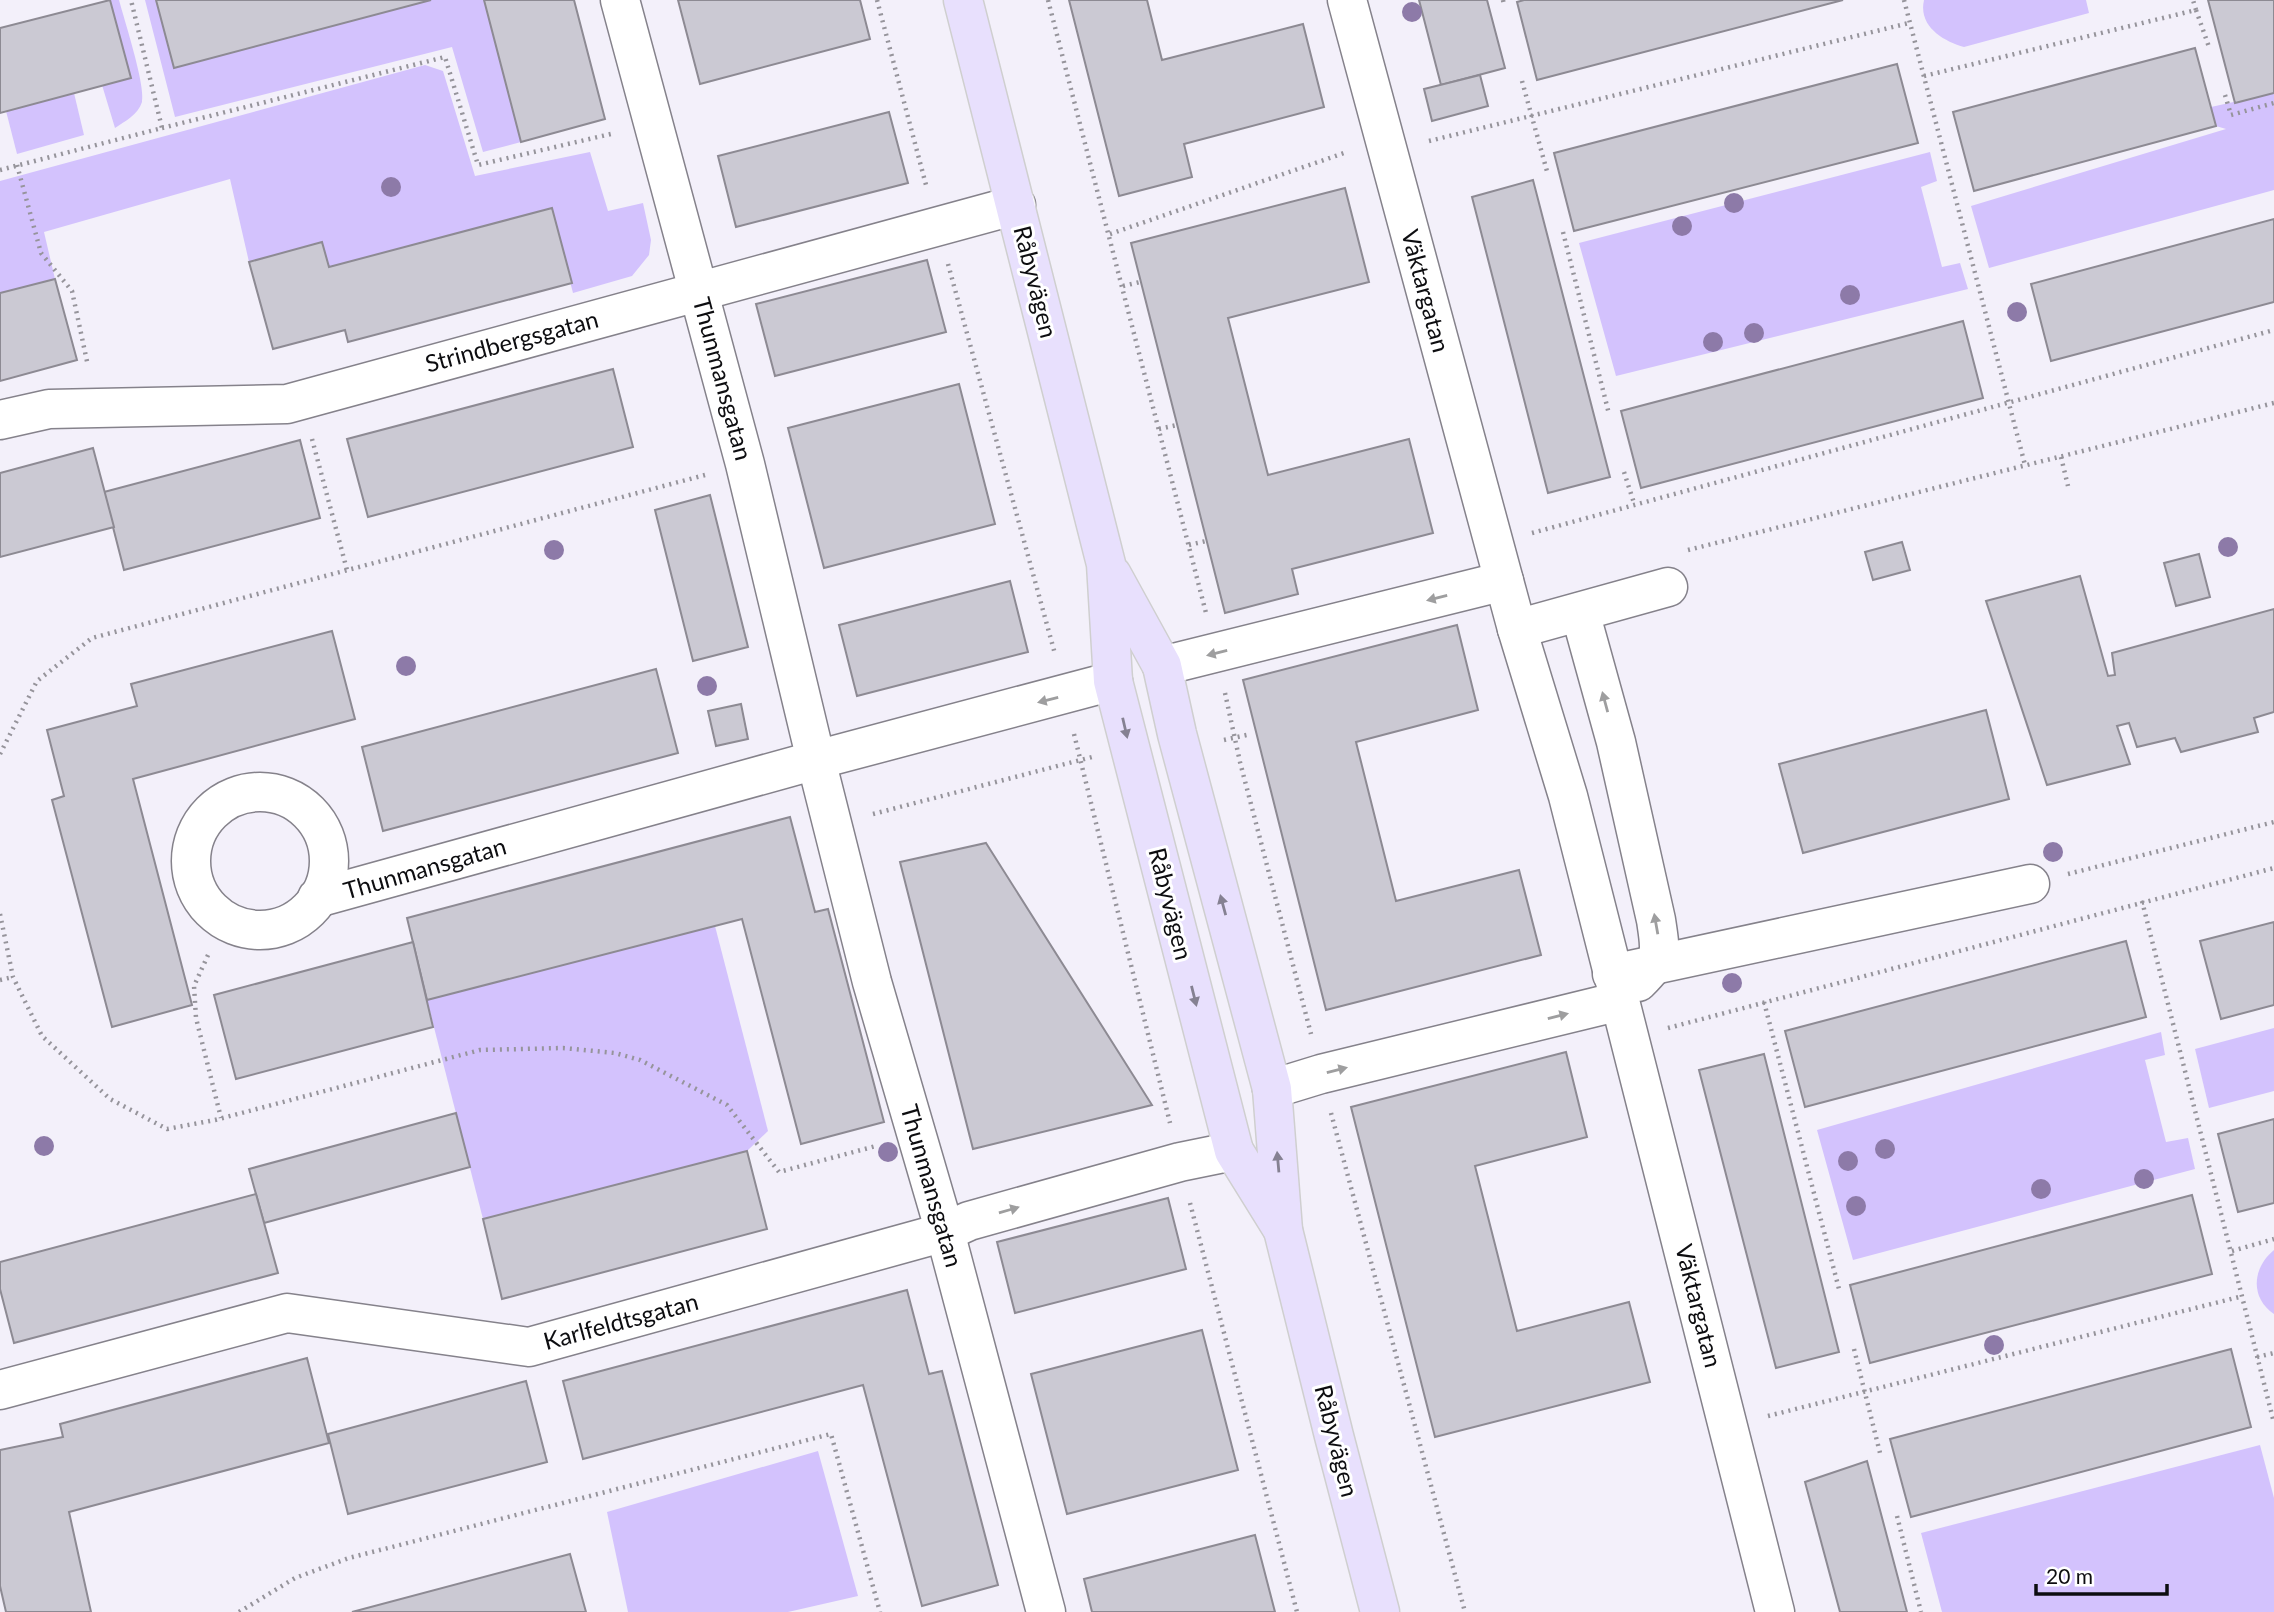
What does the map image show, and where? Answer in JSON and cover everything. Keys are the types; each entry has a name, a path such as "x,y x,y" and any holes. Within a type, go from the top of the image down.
{"main road":[{"name":"Råbyvägen","path":"963,0 1106,564 1113,681 1234,1151 1283,1230"},
{"name":"Råbyvägen","path":"1106,564 1162,666 1177,734 1272,1089 1283,1230 1380,1612"}],"street":[{"name":"Thunmansgatan","path":"620,0 745,464 872,982 945,1232 1046,1612"},
{"name":"Väktargatan","path":"1347,0 1517,629 1568,796 1775,1612"},
{"name":"Strindbergsgatan","path":"0,420 49,409 287,404 1016,205"},
{"path":"1517,629 1580,612 1674,570"},
{"path":"1162,666 1504,581"},
{"path":"1580,612 1616,742 1656,920 1660,948 1655,965"},
{"path":"816,760 1113,681"},
{"name":"Thunmansgatan","path":"317,898 816,760"},
{"path":"1272,1089 1616,987 1655,965 2030,884"},
{"name":"Karlfeldtsgatan","path":"0,1390 287,1313 529,1347 945,1232 969,1221 1180,1162 1234,1151"}],"path":[{"path":"131,0 162,128"},
{"path":"877,0 936,226 1058,666 1180,1162 1297,1612"},
{"path":"1048,0 1110,234 1216,653 1234,737 1321,1074 1465,1612"},
{"path":"1903,0 2025,465"},
{"path":"2193,0 2209,47"},
{"path":"1924,76 2196,10"},
{"path":"1421,144 1909,23"},
{"path":"0,170 445,57 478,165 653,124"},
{"path":"1522,81 1548,175"},
{"path":"2225,95 2231,115 2274,103"},
{"path":"1110,234 1349,152"},
{"path":"17,165 41,253 72,291 89,373 78,408"},
{"path":"1563,232 1609,414"},
{"path":"1123,286 1140,282"},
{"path":"1530,533 2274,330"},
{"path":"301,400 347,570"},
{"path":"1674,570 2025,465 2274,403"},
{"path":"1159,429 1177,425"},
{"path":"2060,457 2068,486"},
{"path":"0,754 37,681 92,638 745,464"},
{"path":"1624,472 1634,503"},
{"path":"1189,545 1206,541"},
{"path":"1224,740 1251,734"},
{"path":"832,825 1081,761"},
{"path":"2030,884 2274,822"},
{"path":"1630,1038 2274,868"},
{"path":"2142,901 2274,1423"},
{"path":"0,914 13,977 42,1036 110,1099 167,1129 221,1118 480,1050 563,1048 615,1053 640,1060 727,1105 779,1171 917,1135"},
{"path":"208,955 194,986 197,1018 221,1118"},
{"path":"0,980 13,977"},
{"path":"1764,1002 1839,1289"},
{"path":"2232,1251 2274,1240"},
{"path":"1728,1426 2243,1296"},
{"path":"1854,1349 1881,1457"},
{"path":"2257,1357 2274,1353"},
{"path":"239,1612 295,1578 349,1558 831,1434 880,1612"},
{"path":"1897,1516 1921,1612"}],"shaded area":[{"path":"110,0 119,0 138,68 142,94 138,111 115,128 102,85 131,78"},
{"path":"145,0 484,0 521,142 483,152 452,47 175,117"},
{"path":"1924,0 2086,0 2089,13 1964,47 1948,41 1928,25 1923,9"},
{"path":"425,65 443,71 475,176 590,152 608,211 643,203 651,240 649,255 632,276 573,293 551,208 329,267 321,242 249,262 230,179 44,232 55,279 0,293 0,181"},
{"path":"74,93 84,135 17,154 6,111"},
{"path":"2274,93 2274,190 1989,268 1971,206 2226,129 2216,126 2211,107"},
{"path":"1930,152 1937,181 1921,187 1942,267 1960,263 1968,289 1616,376 1579,243"},
{"path":"715,926 768,1131 747,1151 483,1219 427,1000"},
{"path":"2274,1028 2274,1091 2209,1108 2195,1049"},
{"path":"2161,1032 2165,1055 2145,1060 2166,1142 2188,1138 2195,1169 1853,1260 1817,1130"},
{"path":"2274,1250 2274,1314 2261,1300 2257,1283 2261,1265"},
{"path":"2260,1445 2274,1498 2274,1612 1942,1612 1921,1533"},
{"path":"818,1451 858,1596 788,1612 628,1612 607,1512"}],"building":[{"path":"110,0 131,78 0,113 0,28"},
{"path":"156,0 431,0 174,68"},
{"path":"484,0 574,0 605,119 521,142"},
{"path":"678,0 860,0 870,39 700,84"},
{"path":"1069,0 1147,0 1162,60 1303,24 1324,107 1184,144 1192,177 1119,196"},
{"path":"1419,0 1487,0 1505,68 1441,85"},
{"path":"1843,0 1537,80 1517,2"},
{"path":"2208,0 2274,0 2274,93 2235,103"},
{"path":"2195,48 2216,126 1974,191 1953,112"},
{"path":"1897,64 1918,143 1574,231 1554,153"},
{"path":"1480,75 1488,106 1432,121 1424,89"},
{"path":"889,112 908,183 736,227 718,156"},
{"path":"1533,180 1610,477 1548,493 1472,197"},
{"path":"1345,188 1369,282 1228,318 1268,475 1409,439 1433,533 1292,569 1298,594 1225,613 1131,243"},
{"path":"552,208 572,283 348,342 345,330 273,349 249,262 322,242 329,267"},
{"path":"2274,219 2274,302 2051,361 2031,284"},
{"path":"927,260 946,332 775,376 756,304"},
{"path":"55,279 77,360 0,381 0,293"},
{"path":"1963,321 1983,398 1641,488 1621,411"},
{"path":"613,369 633,447 368,517 347,439"},
{"path":"959,384 995,524 824,568 788,428"},
{"path":"300,440 320,518 124,570 104,492"},
{"path":"93,448 114,527 0,557 0,473"},
{"path":"710,495 748,647 693,661 655,510"},
{"path":"1902,542 1910,570 1873,580 1865,552"},
{"path":"2199,554 2210,597 2176,606 2164,563"},
{"path":"2080,576 2108,676 2115,675 2112,653 2274,609 2274,712 2254,718 2258,732 2181,752 2175,738 2137,747 2129,723 2117,726 2130,764 2047,785 1986,601"},
{"path":"1010,581 1028,652 857,696 839,625"},
{"path":"1457,625 1478,710 1356,742 1396,901 1519,870 1541,955 1326,1010 1243,680"},
{"path":"332,631 355,719 133,779 192,1005 112,1027 52,800 64,796 47,730 137,706 131,684"},
{"path":"656,669 678,753 383,831 362,747"},
{"path":"741,704 748,739 716,746 708,711"},
{"path":"1986,710 2009,799 1803,853 1779,764"},
{"path":"790,817 815,912 828,909 884,1122 801,1144 742,919 427,1000 407,918"},
{"path":"986,843 1152,1105 973,1149 900,862"},
{"path":"2274,922 2274,1005 2221,1019 2200,941"},
{"path":"2126,941 2146,1017 1805,1107 1785,1031"},
{"path":"413,942 433,1027 236,1079 214,995"},
{"path":"1566,1052 1587,1137 1475,1166 1517,1331 1629,1302 1650,1382 1435,1437 1351,1107"},
{"path":"1764,1054 1839,1352 1776,1368 1699,1070"},
{"path":"456,1113 470,1167 264,1223 249,1169"},
{"path":"2274,1119 2274,1203 2238,1212 2218,1134"},
{"path":"747,1151 767,1229 502,1299 483,1219"},
{"path":"256,1194 278,1273 14,1343 0,1289 0,1262"},
{"path":"2192,1195 2212,1274 1870,1363 1850,1285"},
{"path":"1168,1198 1186,1269 1015,1313 997,1242"},
{"path":"907,1290 929,1374 942,1371 998,1585 922,1606 863,1385 583,1459 563,1381"},
{"path":"1202,1330 1238,1470 1067,1514 1031,1374"},
{"path":"2231,1349 2251,1427 1911,1517 1890,1439"},
{"path":"307,1358 329,1443 69,1512 91,1612 6,1612 0,1586 0,1450 63,1437 60,1424"},
{"path":"526,1381 547,1462 348,1514 328,1434"},
{"path":"1867,1461 1907,1612 1840,1612 1805,1482"},
{"path":"1255,1535 1275,1612 1092,1612 1084,1579"},
{"path":"570,1554 586,1612 352,1612"}]}
